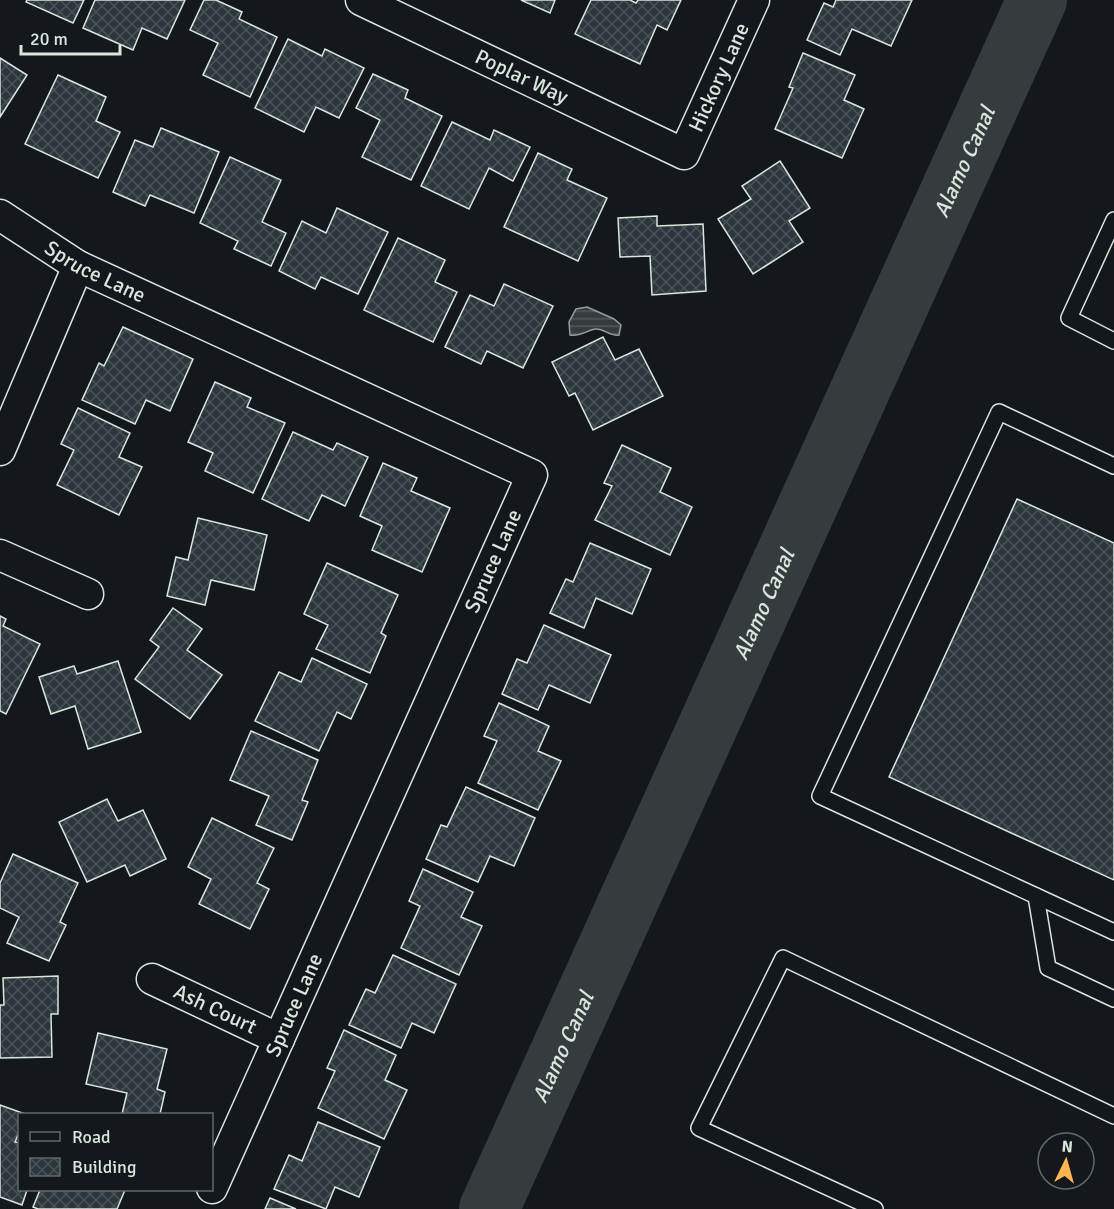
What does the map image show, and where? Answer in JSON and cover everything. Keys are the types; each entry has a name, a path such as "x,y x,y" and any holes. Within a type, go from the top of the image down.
{"street":[{"name":"Poplar Way","path":"361,0 684,154"},
{"name":"Hickory Lane","path":"684,154 754,0"},
{"name":"Spruce Lane","path":"0,215 78,266 532,475 213,1185"},
{"path":"0,450 78,266"},
{"path":"0,555 88,594"},
{"name":"Ash Court","path":"152,979 279,1039"},
{"name":"Spruce Lane","path":"202,1209 210,1191"}],"lane":[{"path":"1114,220 1069,318 1114,340"},
{"path":"1114,466 999,412 820,796 1114,932"},
{"path":"1036,896 1048,969 1114,999"},
{"path":"875,1209 699,1128 783,958 1114,1116"}],"shaded area":[{"path":"587,307 614,319 621,325 619,335 595,329 580,335 570,335 569,322 576,309"}],"building":[{"path":"27,0 84,0 73,23 26,2"},
{"path":"95,0 185,0 167,39 142,28 133,50 83,28"},
{"path":"204,0 216,0 242,12 239,19 277,37 250,97 203,75 218,43 190,30"},
{"path":"521,0 555,0 550,13"},
{"path":"591,0 630,0 636,3 638,0 681,0 667,30 657,25 640,64 575,34"},
{"path":"836,0 912,0 891,46 852,29 840,55 807,40 824,3 833,7"},
{"path":"288,39 322,56 325,49 364,68 339,118 316,107 304,132 255,108"},
{"path":"803,53 855,75 844,100 864,109 842,158 775,129 793,88 789,87"},
{"path":"0,58 27,75 0,117"},
{"path":"373,74 408,90 405,98 442,116 411,180 362,157 380,120 356,108"},
{"path":"58,75 106,97 96,121 120,132 98,178 25,144"},
{"path":"452,122 490,140 494,130 530,147 513,181 489,168 469,209 421,186"},
{"path":"161,128 219,152 194,213 150,195 145,206 113,192 135,140 153,147"},
{"path":"538,153 572,169 567,180 607,198 578,261 504,227"},
{"path":"230,157 281,180 262,222 286,233 271,266 234,249 238,241 200,223"},
{"path":"780,161 810,208 789,221 803,242 753,274 718,219 751,199 742,186"},
{"path":"337,208 388,232 358,294 321,277 315,289 279,271 302,221 326,233"},
{"path":"657,216 657,226 703,224 706,291 652,295 650,256 620,257 618,218"},
{"path":"398,238 445,260 435,282 457,292 433,342 364,310"},
{"path":"504,284 553,306 523,368 487,351 481,364 445,347 470,295 494,306"},
{"path":"123,327 193,359 170,411 146,400 135,424 82,400 99,363 104,366"},
{"path":"603,337 615,360 639,349 663,396 593,430 575,393 569,396 552,362"},
{"path":"215,382 251,398 247,407 285,423 253,493 205,471 213,453 188,442"},
{"path":"78,408 130,433 119,457 142,467 119,515 57,485 74,450 61,444"},
{"path":"293,432 333,450 337,443 368,457 345,506 322,495 309,521 262,499"},
{"path":"622,445 671,468 660,492 692,507 670,555 595,520 612,486 604,483"},
{"path":"383,463 417,478 411,491 450,508 422,572 372,550 382,526 360,516"},
{"path":"1017,499 1114,543 1114,880 889,777"},
{"path":"198,518 267,535 254,590 211,580 205,605 167,596 176,557 188,560"},
{"path":"590,543 651,569 632,614 596,598 584,628 550,613 566,579 573,582"},
{"path":"327,563 398,595 381,633 386,636 370,673 316,649 328,625 304,614"},
{"path":"173,608 202,629 187,650 222,675 190,719 135,679 159,647 150,640"},
{"path":"0,616 6,619 3,626 40,644 6,714 0,711"},
{"path":"544,625 611,655 590,703 549,685 538,710 502,694 517,659 527,663"},
{"path":"312,658 367,684 351,719 337,712 319,751 255,721 279,672 301,682"},
{"path":"118,661 141,732 88,749 75,706 51,714 39,677 74,666 77,674"},
{"path":"499,703 549,726 538,751 561,761 538,810 478,783 497,741 484,736"},
{"path":"251,731 318,760 302,800 308,802 292,840 256,825 269,796 230,780"},
{"path":"466,787 535,818 514,866 490,856 478,882 426,859 441,825 447,827"},
{"path":"107,799 118,821 143,810 166,859 130,876 125,865 87,882 59,822"},
{"path":"212,818 274,848 257,883 269,889 250,929 199,904 211,879 188,867"},
{"path":"13,854 78,883 60,922 66,925 49,961 7,943 19,917 0,908 0,883"},
{"path":"423,869 473,892 461,917 482,926 459,975 401,948 420,906 409,901"},
{"path":"393,955 456,984 434,1033 412,1023 401,1048 349,1025 366,989 375,993"},
{"path":"58,976 58,1014 51,1014 52,1057 0,1058 0,1005 4,1005 3,978"},
{"path":"344,1030 396,1055 385,1080 407,1090 384,1139 318,1108 335,1071 327,1068"},
{"path":"98,1033 167,1049 157,1089 165,1092 160,1113 122,1113 127,1093 86,1084"},
{"path":"0,1105 22,1113 18,1113 18,1135 15,1142 18,1143 18,1191 27,1191 22,1205 0,1197"},
{"path":"318,1122 380,1147 359,1197 335,1187 326,1209 274,1189 289,1155 302,1161"},
{"path":"40,1191 125,1191 117,1209 38,1209 33,1207"},
{"path":"270,1198 296,1209 265,1209"}],"waterway":[{"name":"Alamo Canal","path":"489,1209 1037,0"}]}
